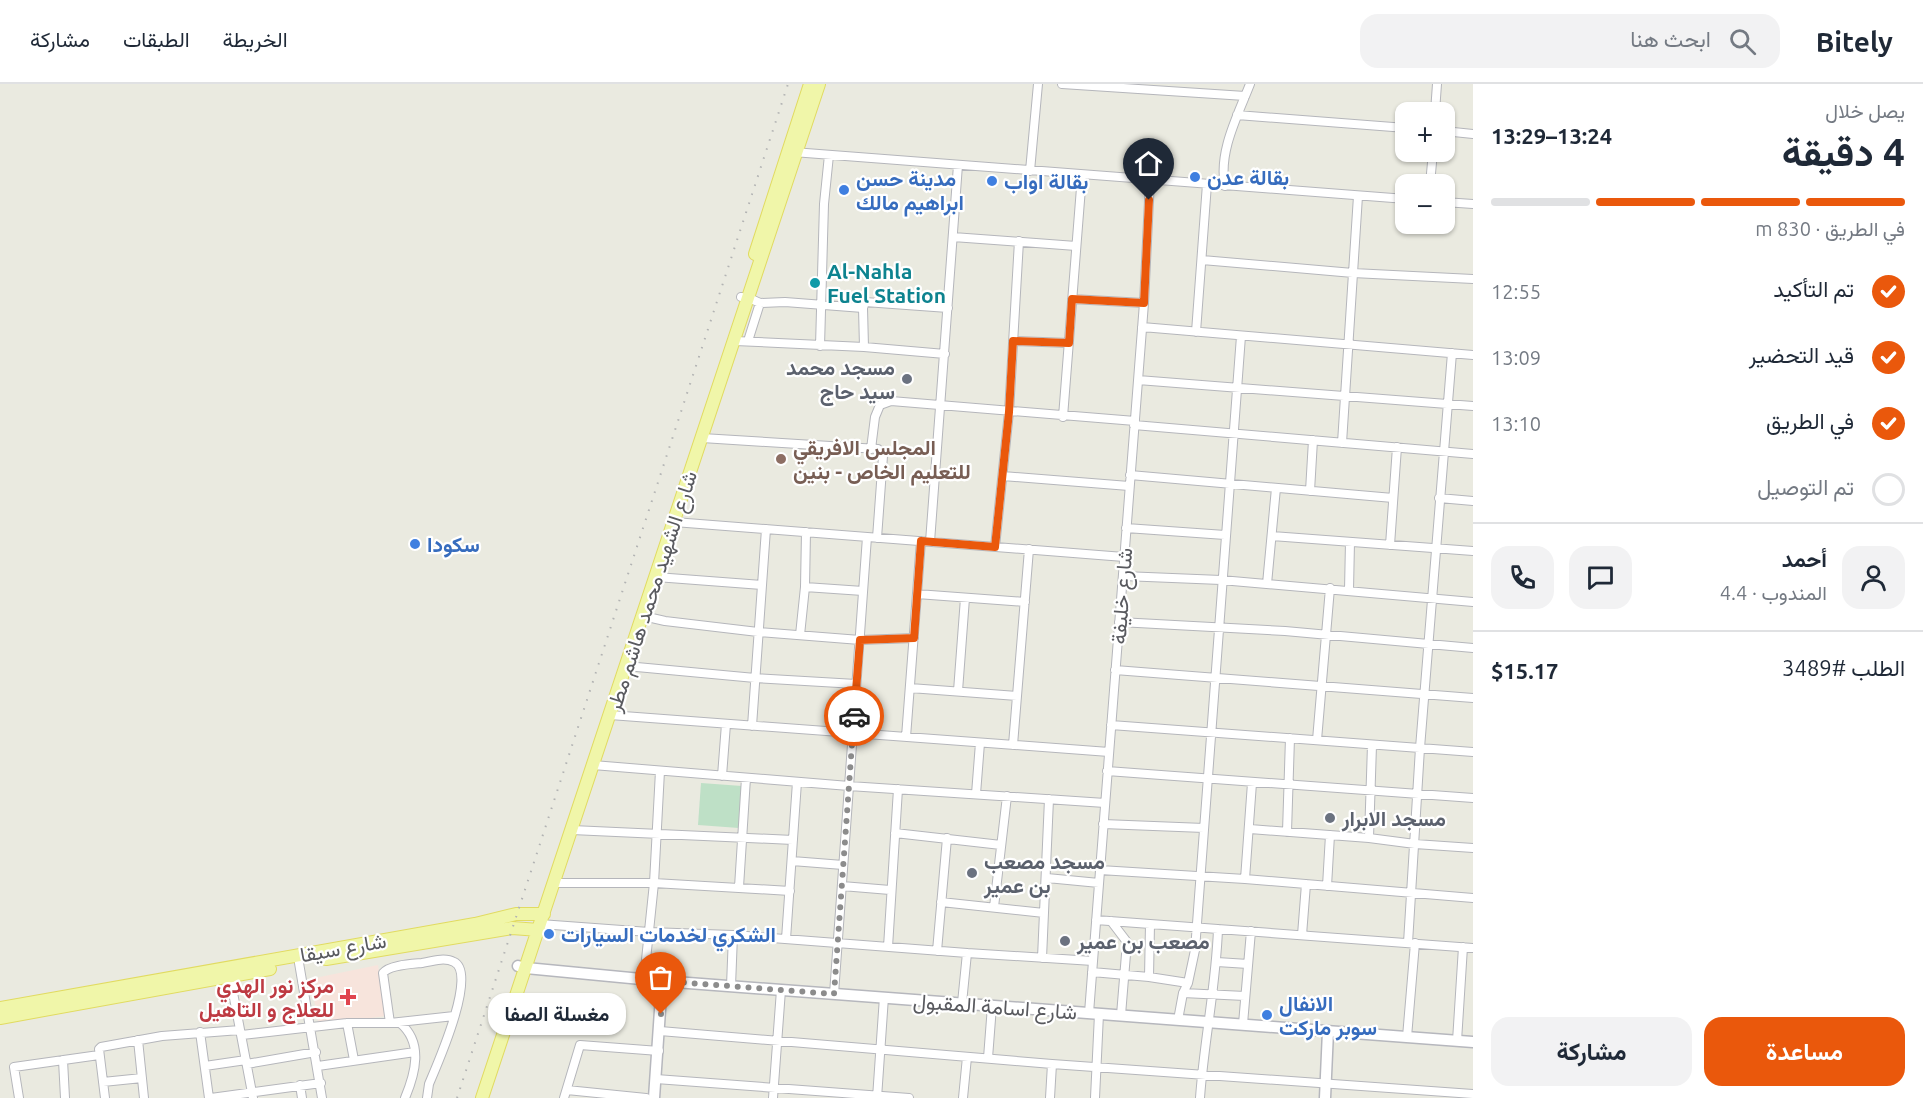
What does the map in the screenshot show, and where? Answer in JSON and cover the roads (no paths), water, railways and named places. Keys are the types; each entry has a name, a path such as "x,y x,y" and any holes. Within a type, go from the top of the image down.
{"main road":[{"name":"شارع الشهيد محمد هاشم مطر","path":"474,1098 538,922 750,299 793,152 810,84"},
{"name":"شارع الشهيد محمد هاشم مطر","path":"793,152 819,84"},
{"name":"شارع الشهيد محمد هاشم مطر","path":"538,922 572,830 702,438 741,341 750,299"},
{"name":"شارع سيقا","path":"0,1008 476,924 516,914 538,922"},
{"name":"شارع سيقا","path":"0,1018 538,922"},
{"name":"شارع الشهيد محمد هاشم مطر","path":"482,1098 522,967"}],"street":[{"path":"1030,171 1038,84"},
{"path":"1062,84 1245,96"},
{"path":"1225,186 1224,161 1237,115 1250,84"},
{"path":"1436,102 1437,84"},
{"path":"1237,115 1395,127"},
{"path":"1455,132 1473,134"},
{"path":"793,152 1395,198"},
{"path":"820,346 824,204 829,155"},
{"path":"930,542 958,165"},
{"path":"1063,417 1082,175"},
{"name":"شارع خليفة","path":"1095,1098 1097,1066 1092,972 1144,303 1150,180"},
{"path":"1196,332 1207,184"},
{"path":"1342,443 1358,196"},
{"path":"1455,203 1473,204"},
{"path":"952,237 1077,246"},
{"path":"995,547 1009,412 1019,241"},
{"path":"1202,260 1353,273 1473,279"},
{"path":"750,299 862,308"},
{"path":"1072,299 1144,303"},
{"path":"864,347 862,308 866,302 948,308"},
{"path":"1142,327 1473,355"},
{"path":"1178,1020 1183,993 1194,963 1241,336"},
{"path":"741,341 864,347 945,354"},
{"path":"1013,341 1069,343"},
{"path":"1407,1037 1411,894 1420,748 1452,353"},
{"path":"1138,380 1473,406"},
{"path":"871,449 880,405 896,401 1233,434 1473,454"},
{"path":"702,438 878,450 883,456 877,538"},
{"path":"1310,491 1313,440"},
{"path":"1390,545 1397,447"},
{"path":"1130,475 1393,498"},
{"path":"1003,476 1130,486"},
{"path":"1267,584 1276,488"},
{"path":"1439,498 1473,501"},
{"path":"674,522 1124,557"},
{"path":"1126,528 1225,535"},
{"path":"752,726 766,529"},
{"path":"800,635 805,587 806,532"},
{"path":"1272,536 1473,551"},
{"path":"834,994 867,537"},
{"path":"906,737 921,541"},
{"path":"1349,590 1350,542"},
{"path":"1013,745 1029,549"},
{"path":"1122,576 1330,588 1473,602"},
{"path":"656,577 762,585"},
{"path":"805,587 863,591"},
{"path":"1317,740 1330,588"},
{"path":"917,594 1025,602"},
{"path":"958,691 965,598"},
{"path":"643,616 665,621 759,632 860,640 914,638"},
{"path":"1119,622 1219,627 1473,648"},
{"path":"627,666 755,678 856,684"},
{"path":"1115,670 1473,699"},
{"path":"910,688 1017,696"},
{"path":"610,715 1109,752"},
{"path":"722,776 726,724"},
{"path":"1111,725 1473,752"},
{"path":"1287,831 1290,738"},
{"path":"976,794 980,743"},
{"path":"1370,838 1371,745"},
{"path":"593,765 849,786 1105,803"},
{"path":"644,979 654,883 660,771"},
{"path":"1107,771 1473,798"},
{"path":"739,887 746,778"},
{"path":"786,939 797,782"},
{"path":"1245,879 1252,783"},
{"path":"888,947 898,789"},
{"path":"994,907 1007,796"},
{"path":"1042,958 1049,799"},
{"path":"1103,824 1204,828"},
{"path":"1250,829 1473,848"},
{"path":"572,830 793,840"},
{"path":"895,833 1001,844"},
{"path":"1327,886 1330,835"},
{"path":"937,951 947,838"},
{"path":"792,861 843,865"},
{"path":"1100,870 1245,879 1473,898"},
{"path":"1047,879 1099,883"},
{"path":"554,883 654,883 790,891"},
{"path":"1302,935 1306,884"},
{"path":"842,886 890,890"},
{"path":"941,902 1044,914"},
{"path":"1096,920 1473,948"},
{"path":"1111,921 1127,942 1121,1015"},
{"path":"538,922 649,932 733,935 1093,961"},
{"path":"1149,977 1150,924"},
{"path":"1200,1098 1208,1023 1214,994 1218,929"},
{"path":"1243,1024 1251,931"},
{"path":"731,986 733,935"},
{"path":"1457,1041 1462,947"},
{"path":"962,1003 967,953"},
{"path":"390,1023 384,971 439,960 456,962 461,972 462,992 429,1084 427,1098"},
{"path":"1217,962 1248,964"},
{"path":"299,963 316,1052 322,1098"},
{"name":"شارع اسامة المقبول","path":"522,967 663,981 1473,1042"},
{"path":"1092,972 1188,983"},
{"path":"230,977 252,1095"},
{"path":"654,1098 663,981"},
{"path":"773,1098 781,990"},
{"path":"1183,993 1245,996"},
{"path":"877,1096 884,997"},
{"path":"988,1058 992,1006"},
{"path":"390,1023 454,1016"},
{"path":"347,1023 354,1060"},
{"path":"105,1098 99,1049 105,1045 200,1032 241,1032 347,1023 400,1023 411,1036 415,1052 415,1070 405,1098"},
{"path":"660,1031 1052,1064 1326,1083 1422,1094 1473,1094"},
{"path":"1325,1098 1328,1031"},
{"path":"200,1032 210,1098 252,1095 321,1083"},
{"path":"138,1040 144,1098"},
{"path":"646,1098 565,1094 580,1045 658,1051"},
{"path":"205,1066 316,1052"},
{"path":"318,1066 415,1052"},
{"path":"19,1098 14,1067 99,1055"},
{"path":"963,1098 968,1057"},
{"path":"63,1060 65,1098"},
{"path":"1050,1098 1052,1064"},
{"path":"103,1083 142,1078"},
{"path":"656,1079 909,1098"},
{"path":"300,1085 302,1098"}],"railway":[{"path":"457,1098 788,84"}],"place":[{"name":"بقالة عدن","path":"1195,177"},
{"name":"بقالة اواب","path":"992,181"},
{"name":"مدينة حسن ابراهيم مالك","path":"844,190"},
{"name":"Al-Nahla Fuel Station","path":"815,283"},
{"name":"مسجد محمد سيد حاج","path":"907,379"},
{"name":"المجلس الافريقي للتعليم الخاص - بنين","path":"781,459"},
{"name":"سكودا","path":"415,544"},
{"name":"مسجد الابرار","path":"1330,818"},
{"name":"مسجد مصعب بن عمير","path":"972,873"},
{"name":"الشكري لخدمات السيارات","path":"549,934"},
{"name":"مصعب بن عمير","path":"1065,941"},
{"name":"مركز نور الهدي للعلاج و التاهيل","path":"348,997"},
{"name":"مغسلة الصفا","path":"661,1014"},
{"name":"الانفال سوبر ماركت","path":"1267,1015"}]}
